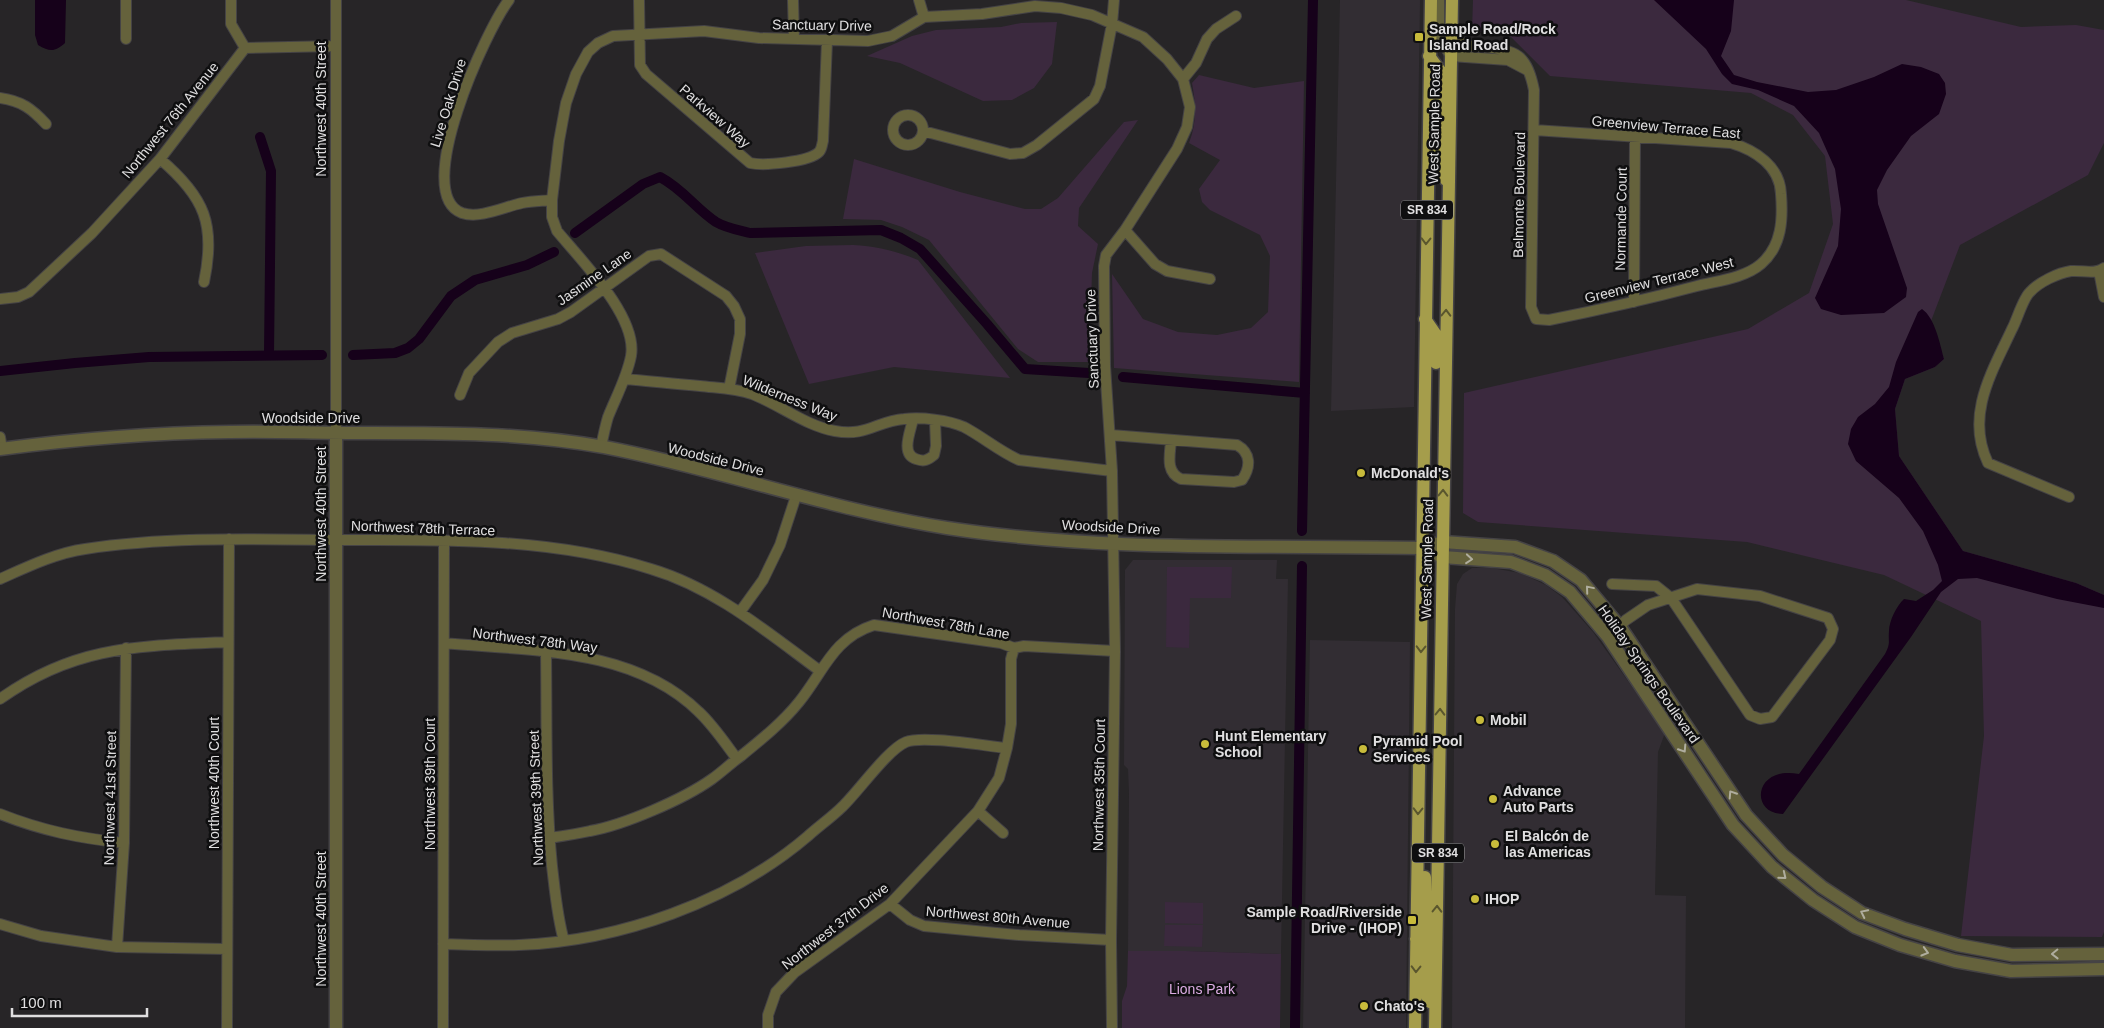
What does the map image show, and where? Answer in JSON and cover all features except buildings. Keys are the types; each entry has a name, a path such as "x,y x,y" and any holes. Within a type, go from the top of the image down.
{"main road":[{"name":"West Sample Road","path":"1415,1028 1430,0"},
{"name":"West Sample Road","path":"1435,1028 1444,383 1452,0"},
{"path":"1429,56 1441,72 1438,161 1448,185"},
{"path":"1425,319 1436,334 1436,373 1444,383"},
{"path":"1418,851 1425,867 1426,932 1436,946"},
{"path":"1416,939 1427,953 1427,996 1436,1010"}],"street":[{"path":"126,0 126,39"},
{"path":"231,0 231,24 246,48 336,46"},
{"name":"Northwest 40th Street","path":"336,0 336,1028"},
{"name":"Live Oak Drive","path":"508,0 477,57 460,104 446,152 444,177 446,193 451,204 460,213 472,215 522,203 552,200"},
{"path":"639,0 639,35"},
{"path":"793,0 794,38"},
{"path":"919,0 924,18"},
{"path":"923,130 1010,154 1023,153 1037,145 1094,99 1100,86 1112,24 1114,0"},
{"path":"1439,0 1439,38 1451,56 1508,60 1528,71"},
{"name":"Sanctuary Drive","path":"601,447 608,419 624,379 631,355 631,337 615,301 557,231 552,217 552,200 559,141 566,103 576,74 588,52 598,43 613,36 704,31 759,38 868,41 892,36 924,18 982,14 1035,6 1061,8 1092,15 1143,37 1183,79 1190,107 1187,127 1177,149 1125,230 1106,255 1104,266 1105,366 1111,435 1113,543"},
{"path":"1183,79 1196,63 1207,39 1216,29 1236,16"},
{"name":"Belmonte Boulevard","path":"1451,34 1465,45 1502,48 1515,52 1528,71 1534,90 1531,307 1536,319"},
{"name":"Parkview Way","path":"639,35 640,65 646,74 741,157 750,163 761,165 811,157 820,151 823,141 828,41"},
{"name":"Northwest 76th Avenue","path":"0,299 18,297 29,292 92,233 160,159 246,48"},
{"path":"0,98 18,102 32,109 46,124"},
{"name":"Greenview Terrace East","path":"1534,130 1731,144 1747,148 1763,158 1775,174 1781,189 1783,213"},
{"name":"Normande Court","path":"1634,302 1636,136"},
{"path":"160,159 179,175 191,189 205,216 209,247 204,282"},
{"name":"Greenview Terrace West","path":"1536,319 1549,320 1634,302 1741,275 1761,264 1774,247 1781,229 1783,213"},
{"path":"1125,230 1155,264 1167,271 1210,279"},
{"name":"Jasmine Lane","path":"460,395 469,373 498,342 512,333 558,319 605,289 649,256 661,254 726,296 734,306 740,319 740,334 729,389"},
{"path":"2069,497 1988,462 1981,448 1980,412 1984,389 2029,292 2050,278 2070,271 2102,269 2104,297"},
{"name":"Wilderness Way","path":"624,379 729,389 750,394 833,431 850,433 867,431 887,422 913,419 935,421 963,427 1019,460 1112,471"},
{"path":"913,419 907,443 908,452 912,458 921,461 928,460 934,455 936,446 935,421"},
{"name":"Woodside Drive","path":"1,445 117,436 232,432 466,434 601,447 676,463 796,496 865,512 947,528 1029,538 1113,543 1422,548"},
{"path":"1111,435 1237,445 1245,450 1248,457 1247,472 1242,480 1234,482 1181,480 1174,476 1170,468 1171,440"},
{"path":"740,612 763,580 780,545 796,496"},
{"name":"Northwest 78th Terrace","path":"0,579 43,561 83,549 127,544 229,539 444,540 543,548 610,558 652,569 697,586 740,612 820,671"},
{"name":"Northwest 40th Court","path":"227,1028 229,539"},
{"name":"Northwest 39th Court","path":"443,1028 444,540"},
{"name":"Holiday Springs Boulevard","path":"1422,548 1443,542 1515,547 1553,561 1581,580 1620,626 1746,815 1783,855 1822,887 1862,913 1905,929 1958,945 2012,955 2104,954"},
{"name":"Northwest 35th Court","path":"1112,1028 1111,940 1115,651 1113,543"},
{"name":"Holiday Springs Boulevard","path":"1422,548 1443,557 1511,562 1546,575 1570,592 1608,637 1733,825 1772,867 1813,900 1855,927 1882,938 1955,961 2011,971 2104,969"},
{"path":"1608,637 1648,605 1671,598 1697,589 1760,596 1828,618 1833,629 1830,640 1772,717 1760,719 1750,715 1671,598 1656,586 1612,584"},
{"name":"Northwest 78th Lane","path":"549,838 592,831 630,819 667,804 711,780 768,735 799,702 844,640 858,630 874,624 1001,644 1014,648 1024,646 1115,651"},
{"path":"0,699 24,682 58,666 92,654 147,646 228,642"},
{"name":"Northwest 78th Way","path":"444,643 584,657 625,667 656,680 699,712 737,760"},
{"name":"Northwest 41st Street","path":"117,947 124,843 126,648"},
{"name":"Northwest 37th Drive","path":"768,1028 768,1015 776,992 794,973 890,904 978,811 999,778 1007,748 1011,724 1012,659 1014,648"},
{"name":"Northwest 39th Street","path":"546,652 549,838 557,917 564,941"},
{"path":"1672,732 1684,722"},
{"path":"443,944 520,945 564,941 615,931 661,918 714,896 763,869 799,844 843,807 893,751 906,742 922,739 1007,748"},
{"path":"978,811 1003,833"},
{"path":"0,814 28,825 80,838 124,843"},
{"path":"1733,825 1746,815"},
{"name":"Northwest 80th Avenue","path":"890,904 910,920 924,926 1019,935 1111,940"},
{"path":"0,924 41,936 117,947 227,949"}],"shaded area":[{"path":"35,0 66,0 65,43 58,48 49,50 38,45 35,35"},
{"path":"1340,0 1420,0 1414,407 1331,411"},
{"path":"1654,0 1734,0 1731,31 1721,56 1734,75 1757,82 1808,92 1836,90 1874,77 1902,64 1921,67 1939,74 1945,83 1946,94 1939,114 1911,136 1887,170 1877,190 1878,204 1907,288 1906,297 1884,313 1841,315 1821,309 1815,298 1838,246 1841,209 1835,169 1819,133 1794,106 1758,90 1732,84 1722,74 1706,49"},
{"path":"1922,309 1927,313 1934,325 1944,359 1935,367 1905,379 1895,409 1899,456 1963,551 2076,583 2104,595 2104,608 2057,599 1977,578 1958,579 1941,592 1911,637 1783,814 1772,812 1761,799 1761,791 1765,783 1773,776 1784,773 1799,774 1885,654 1889,645 1890,623 1899,605 1904,599 1916,601 1933,590 1942,581 1938,565 1923,531 1899,498 1856,461 1848,444 1851,429 1858,417 1875,404 1889,387 1896,362 1918,312"},
{"name":"Hunt Elementary School","path":"1133,560 1277,560 1276,579 1288,579 1281,954 1128,951 1129,792 1128,769 1124,765 1125,570"},
{"path":"1472,568 1492,568 1520,573 1546,585 1562,597 1593,632 1665,733 1658,752 1655,895 1686,896 1685,1028 1452,1028 1455,609 1457,584 1463,574"},
{"path":"1310,640 1410,642 1406,1028 1303,1028"}],"green space":[{"path":"1473,0 1906,0 2021,27 2076,25 2104,30 2104,143 2088,175 1960,245 1931,321 1944,359 1935,367 1905,379 1895,409 1899,456 1963,551 2076,583 2104,595 2104,932 2102,937 1961,936 1984,736 1981,621 1884,575 1747,542 1478,522 1463,513 1464,393 1748,329 1809,293 1833,224 1825,156 1793,115 1751,93 1550,76 1510,36 1472,31"},
{"path":"1057,22 1052,64 1034,88 1012,100 983,101 900,63 867,56 912,36 936,30"},
{"path":"1199,75 1254,88 1304,81 1299,382 1114,368 1112,274 1143,319 1178,332 1217,335 1251,328 1268,312 1270,256 1260,235 1210,210 1202,202 1199,189 1220,160 1189,143 1195,113 1192,83"},
{"path":"1138,120 1079,208 1078,226 1098,244 1092,273 1089,362 1038,362 1018,349 929,240 902,227 881,220 843,219 854,159 960,192 1025,209 1041,209 1058,198 1124,122"},
{"path":"853,245 886,250 918,260 1010,378 894,367 809,384 755,253 806,246"},
{"path":"1167,567 1232,567 1231,598 1190,598 1189,648 1166,647"},
{"path":"1165,902 1203,903 1203,924 1165,923"},
{"path":"1165,925 1203,925 1202,947 1164,946"},
{"name":"Lions Park","path":"1128,951 1281,954 1280,1028 1122,1028 1122,1001 1127,986"}],"waterway":[{"path":"1302,531 1313,0"},
{"path":"260,137 271,171 269,355"},
{"path":"575,233 643,184 660,177 676,187 716,222 741,231 750,233 881,230 901,238 920,249 1025,369 1089,373"},
{"path":"353,355 395,353 408,348 419,339 451,296 475,280 527,265 554,252"},
{"path":"0,371 149,357 322,355"},
{"path":"1123,377 1305,393"},
{"path":"1295,1028 1302,566"}],"place":[{"name":"Sample Road/Rock Island Road","path":"1419,37"},
{"name":"McDonald's","path":"1361,473"},
{"name":"Mobil","path":"1480,720"},
{"name":"Hunt Elementary School","path":"1205,744"},
{"name":"Pyramid Pool Services","path":"1363,749"},
{"name":"Advance Auto Parts","path":"1493,799"},
{"name":"El Balcón de las Americas","path":"1495,844"},
{"name":"IHOP","path":"1475,899"},
{"name":"Sample Road/Riverside Drive - (IHOP)","path":"1412,920"},
{"name":"Chato's","path":"1364,1006"}]}
